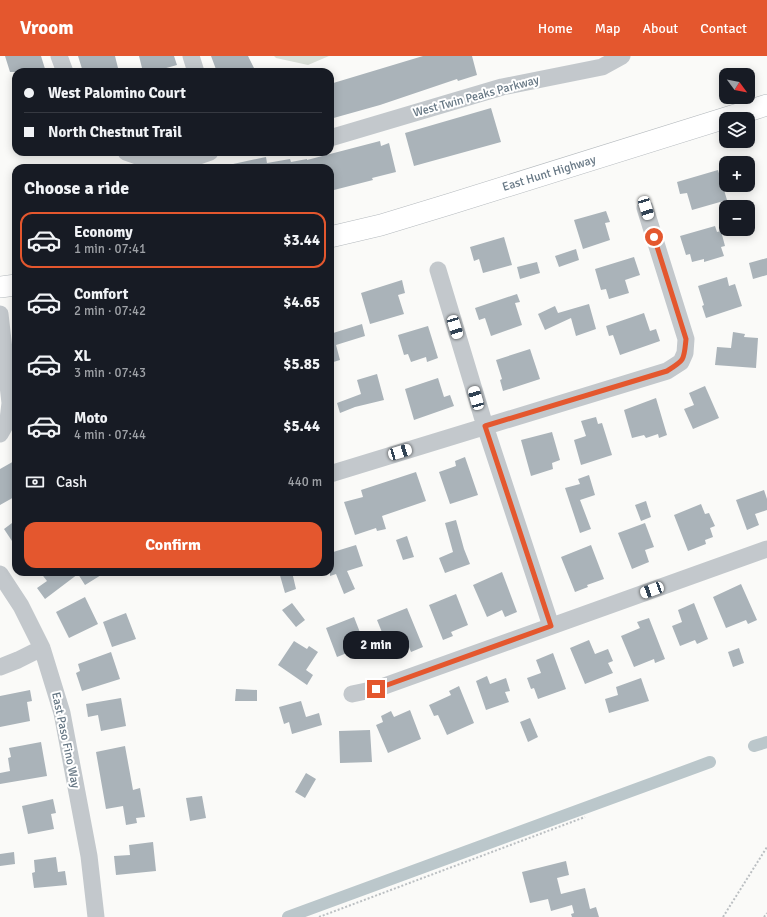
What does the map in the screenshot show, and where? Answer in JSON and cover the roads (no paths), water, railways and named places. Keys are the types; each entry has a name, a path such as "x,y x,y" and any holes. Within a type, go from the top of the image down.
{"main road":[{"name":"East Hunt Highway","path":"334,236 381,225 458,202 767,105"},
{"path":"0,287 12,286"}],"street":[{"path":"59,56 63,68"},
{"path":"191,56 195,68"},
{"name":"West Twin Peaks Parkway","path":"334,137 502,87 602,67 622,56"},
{"path":"136,156 166,163 192,159 200,156"},
{"path":"334,473 667,371 681,362 685,353 686,339 646,208"},
{"path":"438,270 485,426 551,626"},
{"path":"0,314 10,403 8,420 0,434"},
{"path":"352,694 376,689 767,549"},
{"name":"East Paso Fino Way","path":"0,574 21,606 42,648 62,713 89,856 96,917"},
{"path":"0,667 42,648"}],"waterway":[{"path":"754,746 767,742"},
{"path":"288,917 710,762"}]}
